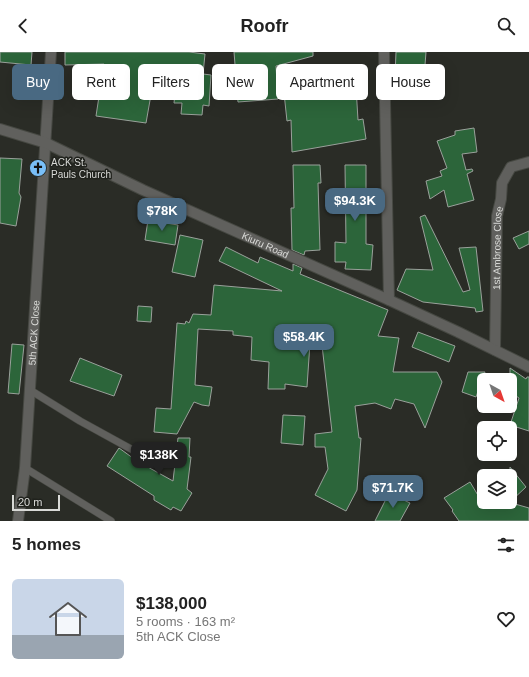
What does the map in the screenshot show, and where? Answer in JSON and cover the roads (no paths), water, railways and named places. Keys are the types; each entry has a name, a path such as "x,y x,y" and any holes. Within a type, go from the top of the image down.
{"street":[{"name":"5th ACK Close","path":"18,521 25,468 51,52"},
{"path":"384,52 389,300"},
{"name":"Kiuru Road","path":"0,129 46,143 143,190 389,300 529,367"},
{"name":"1st Ambrose Close","path":"495,350 497,216 501,199 502,182 511,167 529,162"}],"lane":[{"path":"30,390 80,421 140,454 166,453"},
{"path":"25,468 111,521"}],"place":[{"name":"ACK St. Pauls Church","path":"38,168"}]}
